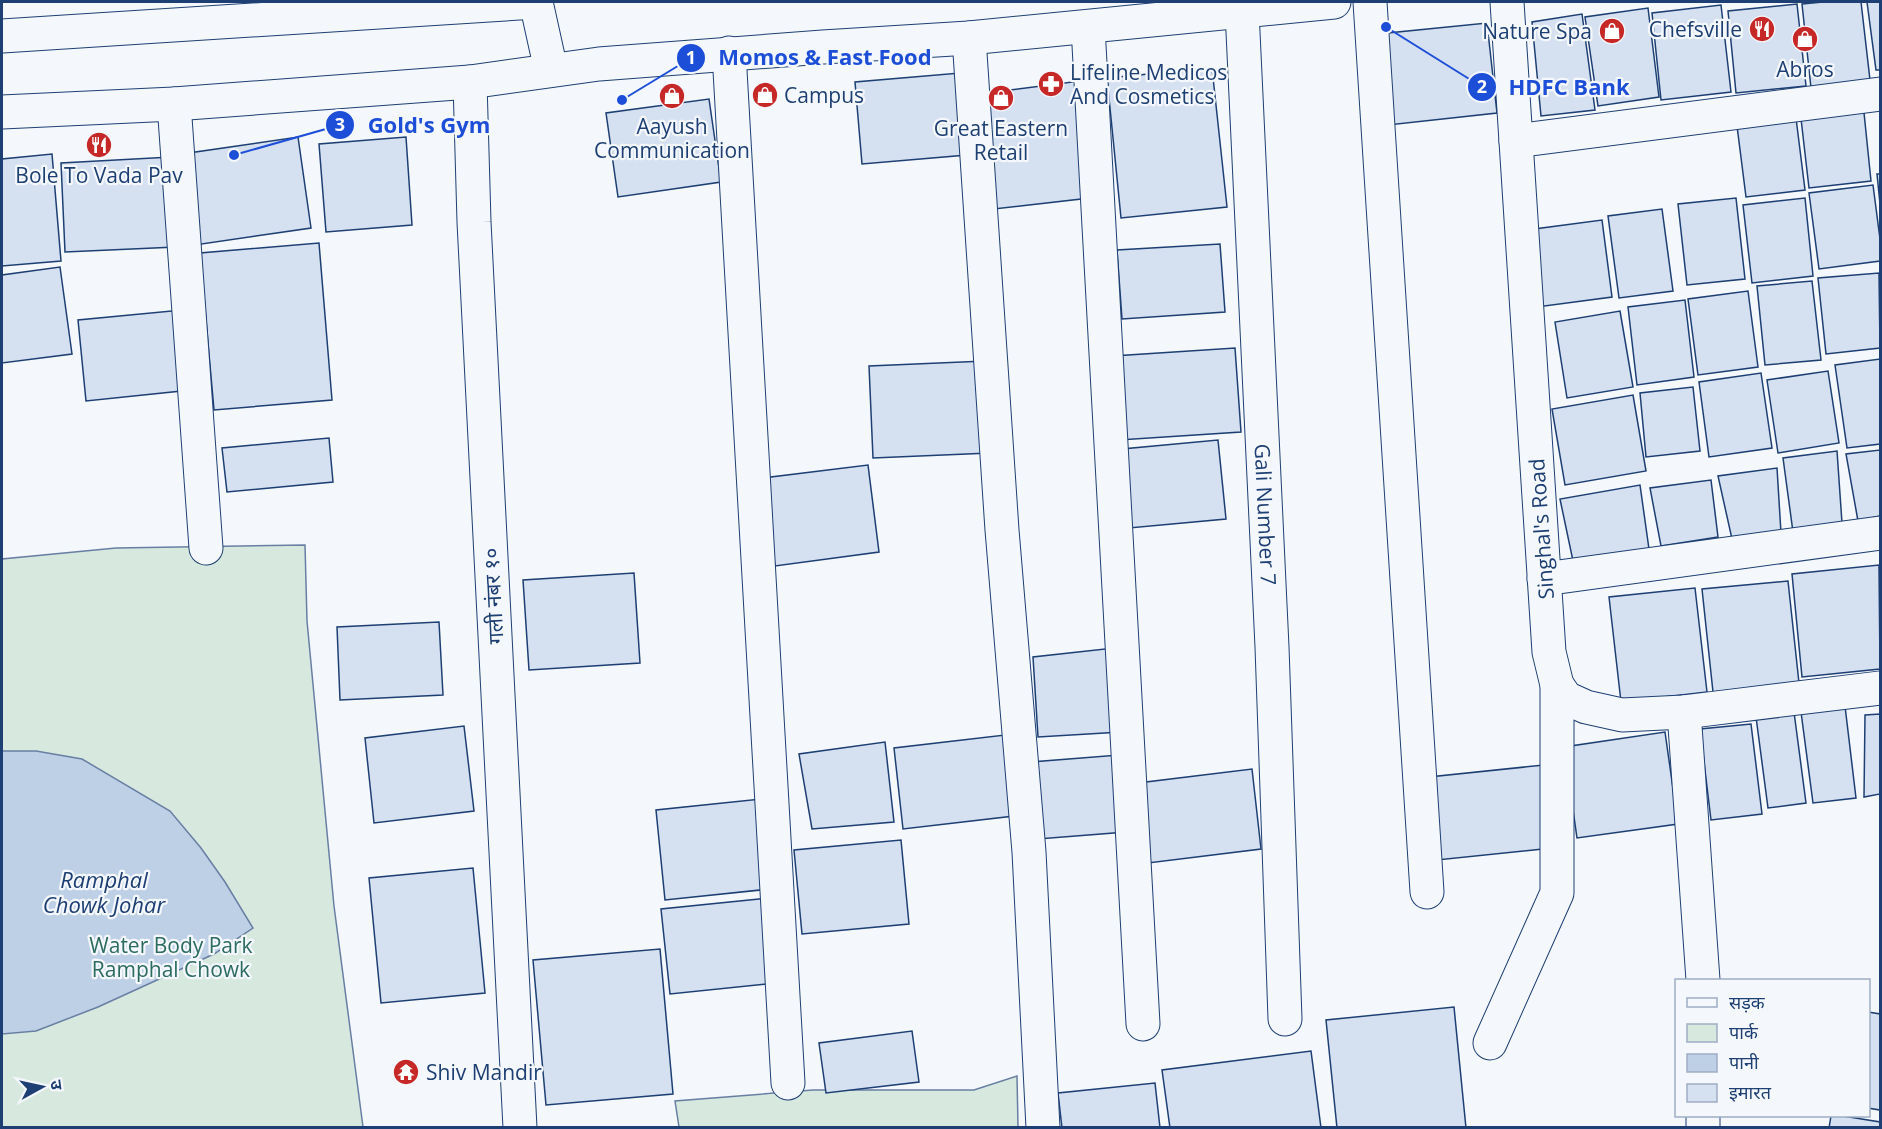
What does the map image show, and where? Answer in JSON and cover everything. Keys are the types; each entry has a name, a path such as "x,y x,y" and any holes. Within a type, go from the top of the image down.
{"street":[{"path":"2,36 257,10 535,2 551,70"},
{"path":"2,112 174,104 470,82 599,63 969,38 1334,2"},
{"path":"1370,2 1427,892"},
{"name":"Singhal's Road","path":"1490,1043 1557,893 1557,685 1548,652 1507,2"},
{"name":"Gali Number 7","path":"1242,11 1272,647 1285,1019"},
{"path":"1088,27 1143,1024"},
{"path":"969,38 1002,530 1029,852 1043,1128"},
{"path":"729,53 788,1083"},
{"name":"गली नंबर १०","path":"470,82 474,222 519,1119"},
{"path":"1516,141 1881,94"},
{"path":"174,104 206,548"},
{"path":"1544,579 1881,533"},
{"path":"1557,685 1566,698 1609,714 1622,715 1684,712 1881,688"},
{"path":"1684,712 1703,979"}],"green space":[{"name":"Water Body Park Ramphal Chowk","path":"305,545 307,621 334,906 363,1127 2,1128 2,559 116,548"},
{"path":"1017,1076 1018,1127 679,1127 675,1101 813,1090 974,1090"}],"water":[{"name":"Ramphal Chowk Johar","path":"2,751 36,751 82,759 170,811 201,848 253,928 214,954 98,1007 36,1031 2,1034"}],"building":[{"path":"1861,2 1870,80 1811,88 1802,4"},
{"path":"1867,2 1880,2 1880,70 1876,70"},
{"path":"1797,4 1806,86 1736,93 1728,11"},
{"path":"1721,5 1731,92 1661,100 1652,13"},
{"path":"1648,8 1659,97 1598,106 1585,17"},
{"path":"1582,14 1595,110 1541,116 1532,22"},
{"path":"1487,23 1497,113 1388,125 1378,34"},
{"path":"1212,68 1227,207 1121,218 1107,78"},
{"path":"960,73 967,155 862,164 855,82"},
{"path":"1080,81 1081,199 994,209 987,93"},
{"path":"709,99 721,182 618,197 606,113"},
{"path":"1863,103 1871,181 1809,188 1800,110"},
{"path":"1795,110 1805,190 1746,197 1736,118"},
{"path":"298,137 311,228 195,245 182,154"},
{"path":"406,137 412,225 326,232 319,144"},
{"path":"52,154 61,261 2,266 2,159"},
{"path":"171,157 176,247 65,252 61,163"},
{"path":"1877,174 1880,174 1880,204"},
{"path":"1873,185 1880,239 1880,261 1819,269 1809,193"},
{"path":"1736,198 1745,279 1687,285 1678,204"},
{"path":"1805,198 1813,276 1752,283 1743,205"},
{"path":"1662,209 1673,291 1619,298 1608,216"},
{"path":"1602,220 1612,297 1537,307 1527,230"},
{"path":"319,243 332,400 214,410 200,253"},
{"path":"1220,244 1225,312 1122,319 1117,250"},
{"path":"60,267 72,354 2,363 2,275"},
{"path":"1879,273 1880,348 1826,354 1818,278"},
{"path":"1812,281 1821,360 1765,365 1757,286"},
{"path":"1748,291 1758,367 1698,375 1688,299"},
{"path":"1685,300 1694,377 1637,385 1628,307"},
{"path":"182,310 191,390 86,401 78,320"},
{"path":"1620,311 1633,387 1567,398 1555,322"},
{"path":"1235,348 1241,432 1119,440 1113,356"},
{"path":"1880,359 1880,444 1847,448 1835,365"},
{"path":"985,361 990,453 873,458 869,366"},
{"path":"1828,371 1839,443 1778,453 1767,380"},
{"path":"1761,373 1772,448 1709,457 1699,382"},
{"path":"1693,387 1700,451 1646,457 1640,393"},
{"path":"1633,395 1646,471 1565,485 1552,409"},
{"path":"329,438 333,482 227,492 222,448"},
{"path":"1218,440 1226,519 1129,528 1122,449"},
{"path":"1880,450 1880,516 1858,521 1846,454"},
{"path":"1837,451 1842,523 1793,532 1783,458"},
{"path":"868,465 879,552 775,566 763,478"},
{"path":"1777,468 1781,533 1732,539 1718,476"},
{"path":"1711,480 1718,537 1661,546 1650,488"},
{"path":"1640,485 1649,549 1573,561 1560,499"},
{"path":"1879,565 1880,669 1802,677 1792,574"},
{"path":"634,573 640,663 529,670 523,580"},
{"path":"1788,581 1799,683 1713,692 1702,589"},
{"path":"1695,588 1707,692 1621,702 1609,597"},
{"path":"439,622 443,695 340,700 337,627"},
{"path":"1114,648 1121,732 1038,737 1033,657"},
{"path":"1845,706 1856,798 1813,803 1801,712"},
{"path":"1794,712 1806,803 1768,808 1756,717"},
{"path":"1880,714 1880,794 1864,797 1865,715"},
{"path":"1751,724 1762,814 1711,820 1700,729"},
{"path":"464,726 474,811 374,823 365,738"},
{"path":"1665,732 1678,824 1577,838 1564,747"},
{"path":"1005,735 1014,816 903,829 894,748"},
{"path":"885,742 894,822 812,829 799,754"},
{"path":"1119,755 1126,832 1038,839 1031,762"},
{"path":"1544,765 1552,848 1437,860 1429,777"},
{"path":"1252,769 1261,849 1148,863 1138,783"},
{"path":"761,799 770,889 665,900 656,810"},
{"path":"901,840 909,924 802,934 794,850"},
{"path":"473,868 485,993 381,1003 369,878"},
{"path":"768,898 776,983 670,994 661,909"},
{"path":"660,949 673,1094 546,1105 533,960"},
{"path":"1454,1007 1466,1128 1337,1128 1326,1020"},
{"path":"1870,1012 1880,1014 1880,1110 1870,1108"},
{"path":"912,1031 919,1082 826,1093 819,1043"},
{"path":"1311,1051 1321,1128 1170,1128 1162,1070"},
{"path":"1155,1083 1160,1128 1062,1128 1058,1093"},
{"path":"1831,1117 1849,1117 1880,1122 1880,1128 1829,1128"}],"place":[{"name":"HDFC Bank","path":"1386,27"},
{"name":"Chefsville","path":"1762,29"},
{"name":"Nature Spa","path":"1612,31"},
{"name":"Abros","path":"1805,39"},
{"name":"Lifeline Medicos And Cosmetics","path":"1051,84"},
{"name":"Campus","path":"765,95"},
{"name":"Aayush Communication","path":"672,96"},
{"name":"Great Eastern Retail","path":"1001,98"},
{"name":"Momos & Fast Food","path":"622,100"},
{"name":"Bole To Vada Pav","path":"99,145"},
{"name":"Gold's Gym","path":"234,155"},
{"name":"Shiv Mandir","path":"406,1072"}]}
